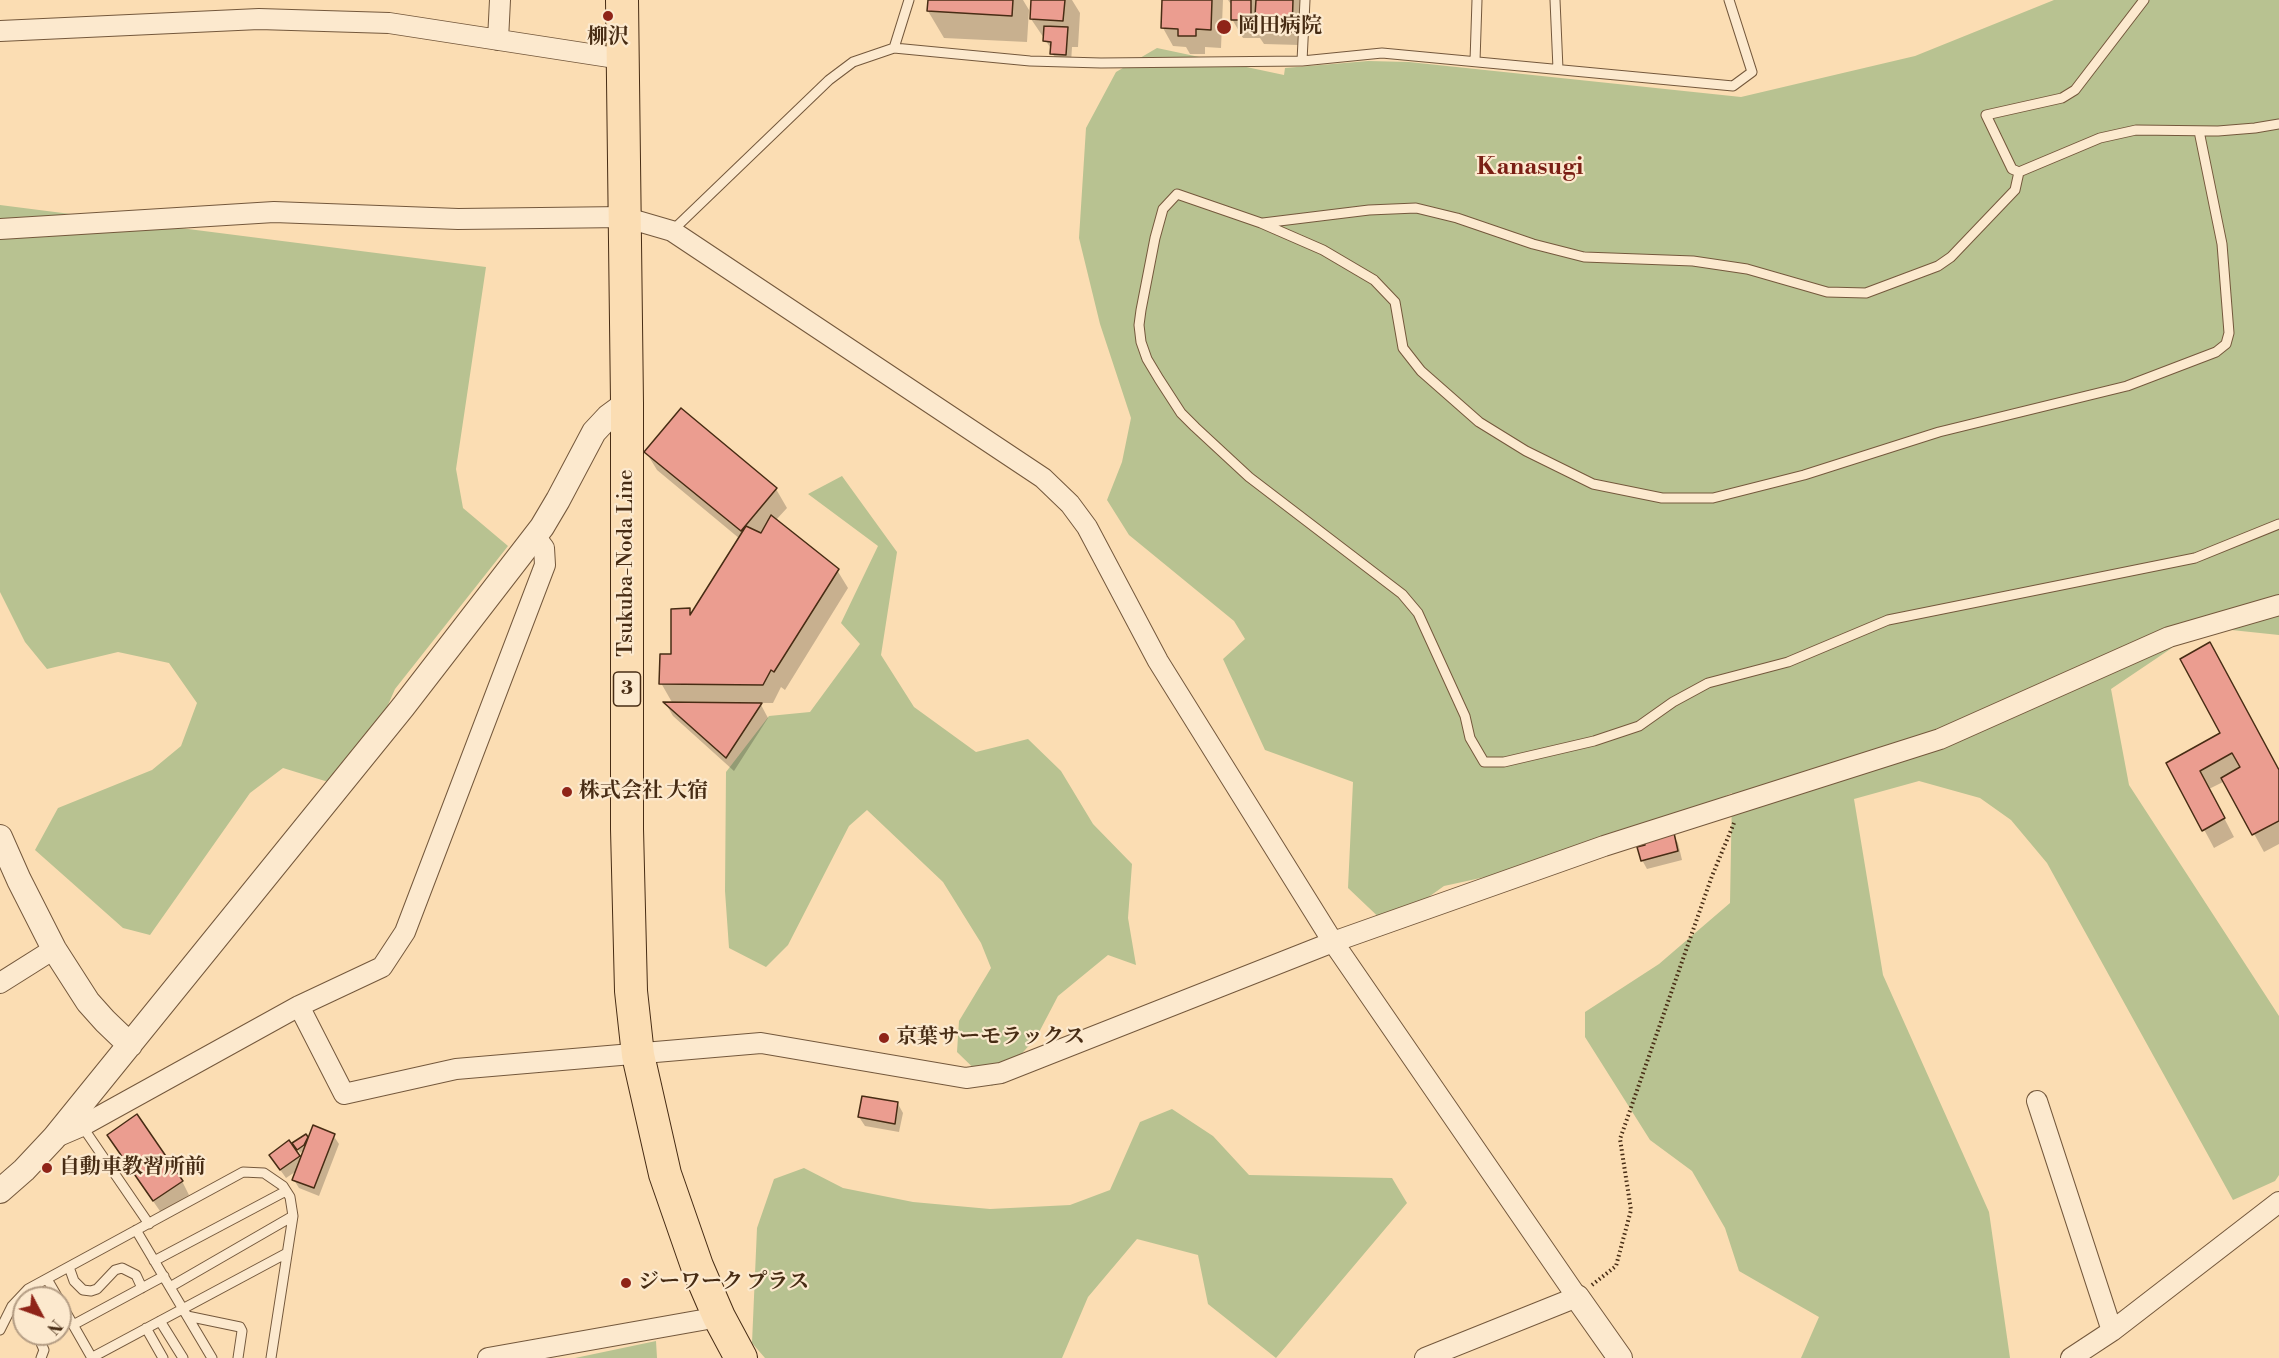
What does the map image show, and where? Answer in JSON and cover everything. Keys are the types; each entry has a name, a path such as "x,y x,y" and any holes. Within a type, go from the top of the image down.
{"main road":[{"name":"Tsukuba-Noda Line","path":"622,0 627,403 628,909 631,991 638,1055 665,1174 681,1224 719,1317 741,1358"}],"street":[{"path":"498,40 500,0"},
{"path":"0,31 259,9 389,23 622,59"},
{"path":"0,229 274,212 458,219 624,217 672,231 1043,478 1071,504 1099,550 1158,661 1332,942 1620,1358"},
{"path":"0,1191 24,1170 54,1138 403,707 535,536 558,500 594,432 608,417 627,403"},
{"path":"54,1138 82,1126 299,1006 382,967 405,932 545,565 544,548 535,536"},
{"path":"299,1006 344,1094 456,1069 761,1043 966,1078 1001,1073 1332,942 1604,846 1940,739 2169,637 2279,605"},
{"path":"0,837 54,949 88,1002 130,1045"},
{"path":"0,983 54,949"},
{"path":"2037,1101 2112,1331"},
{"path":"2071,1358 2112,1331 2279,1202"},
{"path":"1425,1358 1577,1297"},
{"path":"488,1358 719,1317"}],"lane":[{"path":"894,48 909,0"},
{"path":"1302,61 1305,0"},
{"path":"1475,61 1477,0"},
{"path":"1555,0 1558,69"},
{"path":"672,231 829,80 853,62 894,48 1030,61 1101,63 1302,61 1382,53 1733,86 1752,72 1729,0"},
{"path":"2144,0 2075,90 2062,98 1986,115 2012,169 2019,172 2100,138 2136,130 2199,131 2255,128 2279,124"},
{"path":"2199,131 2222,244 2229,333 2226,344 2216,352 2127,386 1939,432 1804,475 1713,498 1662,498 1593,484 1527,452 1479,422 1421,371 1403,348 1395,302 1374,280 1323,250 1261,223 1178,194 1163,209 1155,238 1139,325 1141,342 1147,359 1181,413 1195,427 1249,477 1402,594 1418,613 1465,716 1470,738 1484,762 1515,760 1594,741 1639,726 1673,702 1708,683 1788,662 1888,620 2195,558 2279,524"},
{"path":"1261,223 1369,210 1416,208 1457,218 1533,244 1584,257 1693,261 1747,269 1827,292 1866,293 1938,266 1951,257 2015,190 2019,172"},
{"path":"82,1126 148,1224"},
{"path":"0,1330 12,1306 28,1289 243,1172 264,1173 283,1186 290,1197 293,1216 271,1358"},
{"path":"154,1261 286,1191"},
{"path":"170,1287 293,1216"},
{"path":"136,1230 212,1358"},
{"path":"164,1276 73,1325 92,1358 160,1321 185,1312 287,1253"},
{"path":"69,1267 75,1281 83,1290 91,1291 101,1286 115,1270 122,1268 136,1275 142,1288"},
{"path":"47,1279 51,1286"},
{"path":"185,1312 240,1327 242,1331 238,1358"},
{"path":"160,1321 183,1358"},
{"path":"146,1329 162,1358"}],"path":[{"path":"1577,1297 1616,1266 1631,1210 1620,1140 1712,876 1743,802"}],"green space":[{"path":"2054,0 2279,0 2279,635 2203,627 2111,689 2129,785 2279,1016 2279,1175 2275,1181 2233,1200 2047,863 2011,820 1980,798 1919,781 1854,799 1883,975 1989,1212 2010,1358 1801,1358 1819,1317 1739,1271 1725,1228 1692,1171 1650,1140 1585,1037 1585,1012 1659,964 1730,903 1732,793 1653,829 1508,872 1444,886 1388,926 1348,888 1353,782 1265,750 1223,659 1245,639 1234,621 1129,535 1107,500 1122,462 1131,418 1100,324 1079,238 1086,128 1116,72 1157,48 1284,75 1285,68 1368,61 1409,62 1741,97 1915,56"},
{"path":"0,205 486,267 456,469 463,508 508,546 395,689 351,789 283,768 250,793 150,935 123,928 35,850 58,808 152,770 181,746 197,703 169,663 118,652 47,669 25,642 0,592"},
{"path":"842,476 897,552 881,655 914,707 976,752 1028,739 1061,771 1093,824 1132,864 1128,918 1136,965 1108,955 1058,996 1036,1038 992,1086 957,1052 959,1021 991,968 981,943 943,882 867,810 849,826 788,945 766,967 729,948 725,891 726,772 769,716 810,712 860,644 841,623 878,546 808,494"},
{"path":"1172,1109 1213,1136 1249,1175 1392,1178 1407,1203 1276,1358 1208,1304 1198,1255 1137,1239 1088,1297 1062,1358 765,1358 752,1343 757,1228 774,1179 804,1168 843,1188 913,1202 990,1209 1070,1205 1110,1190 1140,1122"},
{"path":"656,1341 657,1358 575,1358"}],"building":[{"path":"928,0 1013,0 1012,16 927,11"},
{"path":"1031,0 1065,0 1063,21 1030,19"},
{"path":"1162,0 1212,0 1211,30 1196,29 1196,36 1178,36 1178,29 1161,28"},
{"path":"1231,0 1251,0 1251,20 1231,20"},
{"path":"1256,0 1293,0 1292,32 1254,31"},
{"path":"1044,26 1068,27 1066,55 1050,54 1051,42 1043,41"},
{"path":"681,408 777,488 741,531 644,452"},
{"path":"771,515 839,569 774,672 771,670 763,685 659,684 660,654 671,654 671,609 690,608 690,615 746,526 761,533"},
{"path":"2210,642 2279,770 2279,821 2252,835 2221,778 2240,767 2232,753 2200,771 2225,818 2202,831 2166,763 2220,733 2180,659"},
{"path":"663,702 762,703 726,758"},
{"path":"1674,833 1678,851 1641,861 1637,847 1645,845 1644,840"},
{"path":"862,1096 898,1102 895,1124 858,1117"},
{"path":"137,1114 183,1181 153,1201 107,1135"},
{"path":"313,1125 335,1134 314,1188 292,1180"},
{"path":"306,1134 308,1137 304,1145 297,1150 292,1143"},
{"path":"289,1140 300,1156 280,1170 269,1155"}],"place":[{"name":"柳沢","path":"608,16"},
{"name":"岡田病院","path":"1224,27"},
{"name":"株式会社 大宿","path":"567,792"},
{"name":"京葉サーモラックス","path":"884,1038"},
{"name":"自動車教習所前","path":"47,1168"},
{"name":"ジーワーク プラス","path":"626,1283"}],"district":[{"name":"Kanasugi","path":"1530,168"}]}
